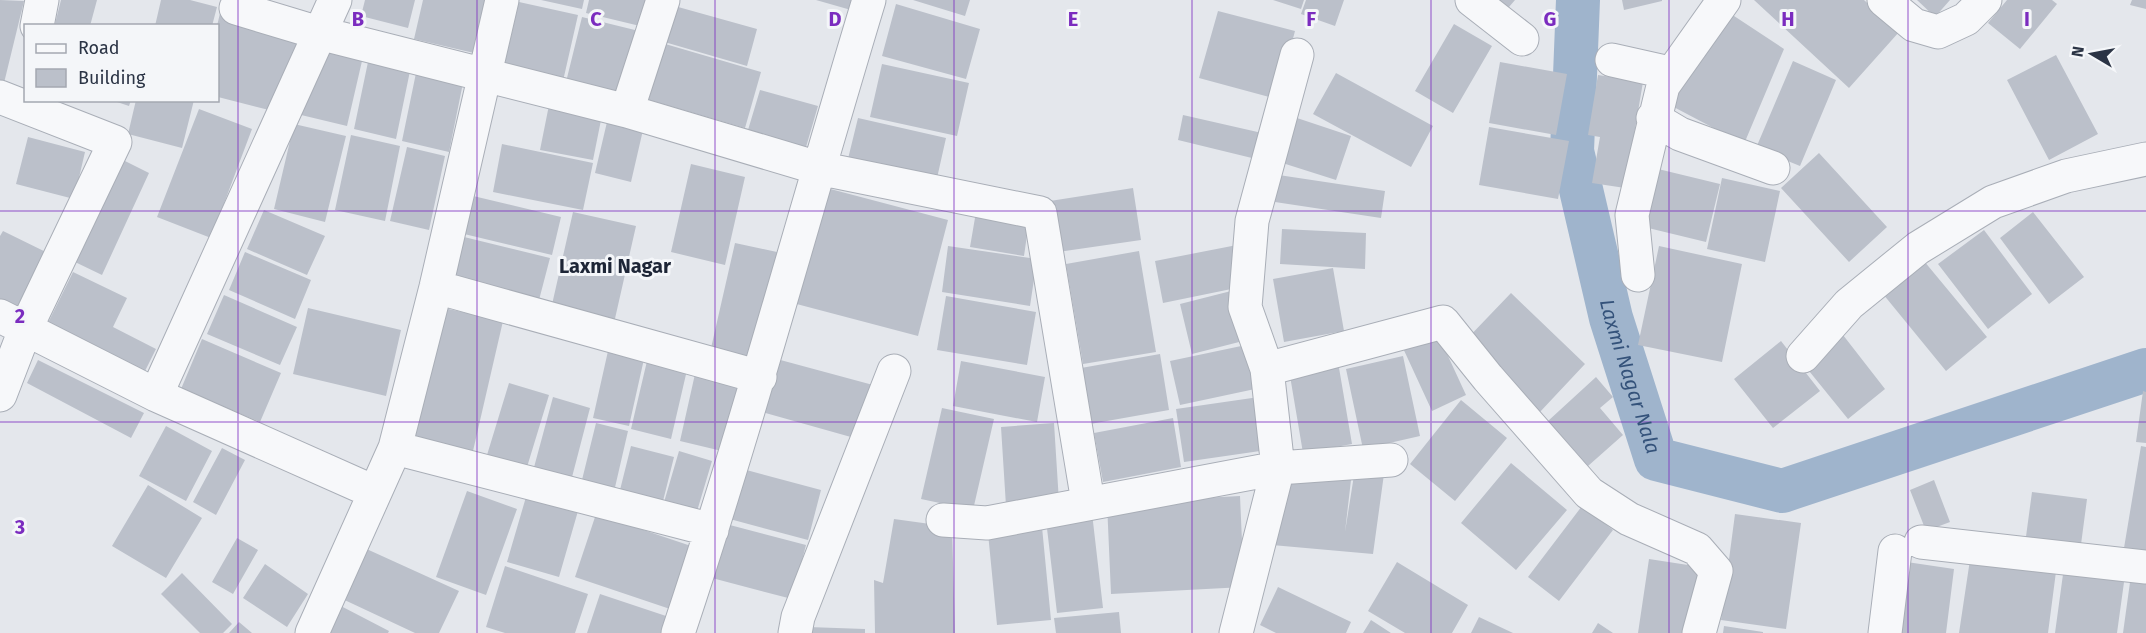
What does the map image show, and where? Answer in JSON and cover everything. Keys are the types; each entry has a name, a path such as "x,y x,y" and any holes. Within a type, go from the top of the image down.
{"street":[{"path":"37,24 42,0"},
{"path":"156,395 335,0"},
{"path":"312,633 395,448 436,287 502,0"},
{"path":"627,111 663,0"},
{"path":"678,633 760,377 818,168 869,0"},
{"path":"1472,0 1522,39"},
{"path":"1638,275 1632,215 1653,118 1663,86 1670,73 1724,0"},
{"path":"1884,0 1914,25 1938,32 1966,20 1986,0"},
{"path":"236,8 319,33 627,111 818,168 1040,213 1088,502"},
{"path":"1236,633 1278,468 1267,369 1245,307 1252,221 1297,55"},
{"path":"1612,60 1670,73"},
{"path":"0,395 13,323 115,142 31,102"},
{"path":"1653,118 1680,134 1773,168"},
{"path":"1803,356 1849,304 1918,248 1993,202 2066,176 2146,159"},
{"path":"436,287 760,377"},
{"path":"1267,369 1443,322 1589,493 1629,519 1697,549 1716,570 1699,633"},
{"path":"13,323 156,395 374,492"},
{"path":"795,633 798,617 894,370"},
{"path":"395,448 712,530"},
{"path":"943,520 987,523 1088,502 1278,468 1391,460"},
{"path":"1885,633 1908,546 2146,567"}],"building":[{"path":"0,0 24,1 4,83 0,82"},
{"path":"61,0 97,0 91,24 55,24"},
{"path":"161,0 190,0 217,7 213,24 155,24"},
{"path":"365,0 415,0 408,28 361,16"},
{"path":"423,0 486,0 474,53 414,39"},
{"path":"541,0 584,0 582,9"},
{"path":"589,0 646,0 640,26 586,13"},
{"path":"816,0 862,0 858,12"},
{"path":"913,0 970,0 965,16"},
{"path":"1273,0 1304,0 1301,9"},
{"path":"1306,0 1344,0 1335,26 1301,14"},
{"path":"1487,0 1515,0 1503,14"},
{"path":"1622,0 1662,0 1662,1 1624,10"},
{"path":"1754,0 1864,0 1899,32 1849,88"},
{"path":"1917,0 1950,0 1935,17"},
{"path":"2007,0 2052,0 2057,4 2020,49 1988,23"},
{"path":"2132,0 2146,0 2146,9 2130,5"},
{"path":"519,2 578,15 563,81 504,67"},
{"path":"896,4 980,29 966,79 882,56"},
{"path":"671,5 757,29 747,66 661,41"},
{"path":"221,9 301,29 281,113 219,97 217,24"},
{"path":"1218,11 1295,31 1277,99 1199,78"},
{"path":"1728,12 1784,49 1744,144 1668,104"},
{"path":"582,17 643,32 627,97 566,82"},
{"path":"1454,24 1492,46 1453,113 1415,91"},
{"path":"655,41 761,72 745,128 639,97"},
{"path":"313,49 362,61 347,126 297,114"},
{"path":"2056,55 2098,134 2049,160 2007,80"},
{"path":"1793,61 1836,80 1800,166 1756,148"},
{"path":"368,62 410,71 396,139 354,129"},
{"path":"1500,62 1567,74 1556,135 1489,123"},
{"path":"882,64 969,83 957,136 870,117"},
{"path":"416,73 463,83 449,152 402,141"},
{"path":"1336,73 1433,126 1411,167 1313,114"},
{"path":"1598,75 1643,82 1625,188 1592,183 1600,137 1588,135"},
{"path":"760,90 818,106 806,147 748,130"},
{"path":"550,100 603,110 593,160 540,150"},
{"path":"117,102 130,102 129,106"},
{"path":"136,102 194,102 182,148 128,134"},
{"path":"199,109 252,129 211,238 157,217"},
{"path":"1183,115 1262,133 1256,159 1178,140"},
{"path":"1288,115 1351,136 1336,180 1273,160"},
{"path":"858,118 946,138 935,187 846,167"},
{"path":"607,122 643,130 631,182 595,173"},
{"path":"294,124 346,136 325,222 274,209"},
{"path":"1489,127 1569,141 1558,199 1479,185"},
{"path":"351,135 400,146 385,221 335,210"},
{"path":"28,137 85,152 74,199 16,184"},
{"path":"502,144 593,163 583,210 493,192"},
{"path":"407,147 445,156 429,230 390,221"},
{"path":"1819,153 1887,227 1849,262 1781,188"},
{"path":"123,160 149,173 102,275 75,262"},
{"path":"691,164 745,177 725,265 671,252"},
{"path":"1654,168 1720,184 1706,242 1640,226"},
{"path":"1272,174 1385,191 1381,218 1269,201"},
{"path":"1722,178 1780,191 1765,262 1707,249"},
{"path":"819,186 948,220 918,336 789,302"},
{"path":"1133,188 1141,240 1058,252 1050,201"},
{"path":"469,195 561,217 552,255 460,233"},
{"path":"264,210 325,236 307,275 247,249"},
{"path":"573,212 636,226 614,323 551,309"},
{"path":"976,212 1029,221 1024,256 970,247"},
{"path":"2033,212 2084,277 2049,304 2000,238"},
{"path":"1282,229 1366,233 1365,269 1280,264"},
{"path":"1984,230 2032,294 1988,329 1938,264"},
{"path":"3,231 56,257 27,317 0,304 0,236"},
{"path":"460,236 550,258 539,300 449,278"},
{"path":"735,243 777,252 751,366 709,357"},
{"path":"1237,245 1246,286 1163,303 1155,261"},
{"path":"948,246 1037,259 1030,306 942,292"},
{"path":"1659,246 1742,264 1722,362 1638,345"},
{"path":"1139,251 1156,352 1083,364 1066,264"},
{"path":"245,252 311,280 295,319 229,290"},
{"path":"1924,261 1987,337 1946,371 1883,294"},
{"path":"1333,268 1344,331 1284,342 1273,279"},
{"path":"73,272 127,298 113,327 156,349 143,375 46,327"},
{"path":"1235,290 1247,340 1192,354 1180,304"},
{"path":"1511,293 1585,364 1539,413 1464,342"},
{"path":"224,295 297,327 280,365 207,334"},
{"path":"946,296 1036,312 1027,365 937,350"},
{"path":"308,308 401,330 386,396 293,374"},
{"path":"444,308 503,321 473,451 414,437"},
{"path":"1436,330 1466,395 1432,411 1402,346"},
{"path":"1843,335 1885,389 1848,419 1805,366"},
{"path":"202,339 281,373 260,422 181,389"},
{"path":"1781,341 1820,391 1773,428 1734,379"},
{"path":"1246,345 1255,389 1180,405 1170,361"},
{"path":"608,351 644,359 629,426 593,418"},
{"path":"1160,354 1169,410 1090,424 1081,368"},
{"path":"1403,356 1420,436 1363,449 1346,369"},
{"path":"773,358 873,385 858,439 758,411"},
{"path":"38,360 144,413 131,438 27,383"},
{"path":"647,361 687,370 671,439 631,429"},
{"path":"961,361 1045,377 1037,422 953,406"},
{"path":"1338,362 1352,444 1303,453 1289,370"},
{"path":"695,374 741,384 726,452 680,441"},
{"path":"1596,377 1613,397 1600,408 1623,435 1588,466 1548,421"},
{"path":"509,383 549,395 527,467 487,455"},
{"path":"2143,391 2146,392 2146,443 2136,442"},
{"path":"553,397 590,408 571,481 533,471"},
{"path":"1259,397 1267,450 1184,462 1176,409"},
{"path":"1461,400 1507,438 1455,501 1410,464"},
{"path":"942,408 994,419 973,510 921,499"},
{"path":"1173,418 1181,467 1103,482 1094,433"},
{"path":"596,423 628,431 613,496 580,488"},
{"path":"1054,423 1059,502 1006,506 1001,427"},
{"path":"166,426 212,451 186,501 139,476"},
{"path":"631,446 674,457 661,509 618,498"},
{"path":"2141,446 2146,447 2146,551 2124,548"},
{"path":"222,448 245,460 216,515 193,502"},
{"path":"679,451 712,461 695,518 662,509"},
{"path":"1511,463 1567,510 1516,570 1461,523"},
{"path":"739,468 821,490 808,540 726,518"},
{"path":"1355,469 1384,474 1373,554 1272,545 1281,472 1351,480 1345,532"},
{"path":"1934,480 1950,522 1926,531 1910,490"},
{"path":"148,485 202,518 166,578 112,546"},
{"path":"467,491 517,509 486,595 436,577"},
{"path":"2032,492 2087,499 2080,552 2025,544"},
{"path":"1240,496 1244,587 1111,594 1107,503"},
{"path":"526,497 578,511 559,577 507,562"},
{"path":"1582,506 1613,530 1559,601 1528,577"},
{"path":"1092,513 1103,608 1057,613 1046,520"},
{"path":"596,514 694,547 673,610 575,577"},
{"path":"1735,514 1801,523 1786,629 1721,620"},
{"path":"894,519 952,527 955,633 875,633 874,580 883,583"},
{"path":"726,524 806,545 792,599 712,578"},
{"path":"1042,527 1051,620 997,625 988,533"},
{"path":"237,538 258,550 233,594 212,582"},
{"path":"360,546 459,591 439,633 415,633 336,596"},
{"path":"1971,553 2057,564 2048,633 1959,633"},
{"path":"1649,559 1701,567 1692,633 1638,633"},
{"path":"1900,561 1954,569 1946,633 1890,633"},
{"path":"1397,562 1468,605 1452,633 1405,633 1368,611"},
{"path":"265,564 308,594 287,627 243,598"},
{"path":"505,566 588,594 575,633 505,633 486,627"},
{"path":"2064,567 2125,575 2117,633 2055,633"},
{"path":"182,573 232,624 223,633 200,633 161,594"},
{"path":"2131,575 2146,578 2146,633 2123,633"},
{"path":"1278,587 1351,622 1346,633 1276,633 1260,625"},
{"path":"600,594 675,619 670,633 587,633"},
{"path":"337,604 389,631 388,633 322,633"},
{"path":"1119,612 1121,633 1056,633 1054,618"},
{"path":"1479,617 1513,633 1471,633"},
{"path":"1371,620 1391,633 1363,633"},
{"path":"239,622 252,633 229,633"},
{"path":"1598,623 1613,633 1592,633"},
{"path":"1724,626 1763,632 1763,633 1723,633"},
{"path":"808,627 865,629 865,633 808,633"}],"waterway":[{"name":"Laxmi Nagar Nala","path":"1578,0 1572,151 1611,318 1656,459 1782,491 2146,370"}],"district":[{"name":"Laxmi Nagar","path":"615,266"}]}
